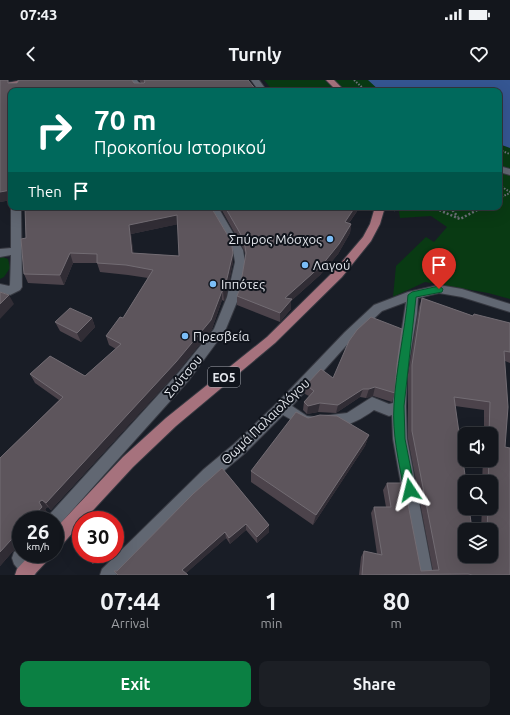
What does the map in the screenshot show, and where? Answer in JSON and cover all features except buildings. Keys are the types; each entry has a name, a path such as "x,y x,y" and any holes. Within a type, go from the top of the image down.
{"main road":[{"path":"0,86 16,87 38,80"},
{"path":"330,80 338,88"},
{"name":"ΕΟ5","path":"64,530 128,462 165,427 194,401 271,340 338,274 367,239 375,224 379,210"}],"street":[{"path":"255,80 262,88"},
{"path":"0,288 10,291 16,287 16,210"},
{"name":"Σούτσου","path":"62,511 184,376 219,332 232,297 240,262 238,250 215,210"},
{"path":"0,253 16,251"},
{"name":"Θωμά Παλαιολόγου","path":"108,575 209,474 239,449 282,407 349,335 374,312 384,306 412,295 433,290 445,290 510,308"},
{"path":"412,295 411,314 401,374 399,406 400,439 425,575"},
{"path":"282,407 306,422 318,419 341,421 358,414 372,403 389,410 399,406"}],"path":[{"path":"354,80 363,88"},
{"path":"439,210 460,219"},
{"path":"452,210 460,219"},
{"path":"460,219 477,210"}],"green space":[{"path":"264,80 368,80 377,88 271,88"},
{"path":"502,145 510,148 510,299 488,293 425,282 393,297 396,266 426,237 434,242 447,227 431,216 400,218 399,210 502,210"},
{"path":"0,256 8,259 10,268 4,277 0,279"}],"water":[{"path":"368,80 510,80 510,148 502,145 502,88 377,88"}],"place":[{"name":"Σπύρος Μόσχος","path":"330,239"},
{"name":"Λαγού","path":"305,265"},
{"name":"Ιππότες","path":"213,284"},
{"name":"Πρεσβεία","path":"185,336"}],"route":[{"path":"410,490 400,439 399,406 401,374 411,314 412,295 439,289"}]}
